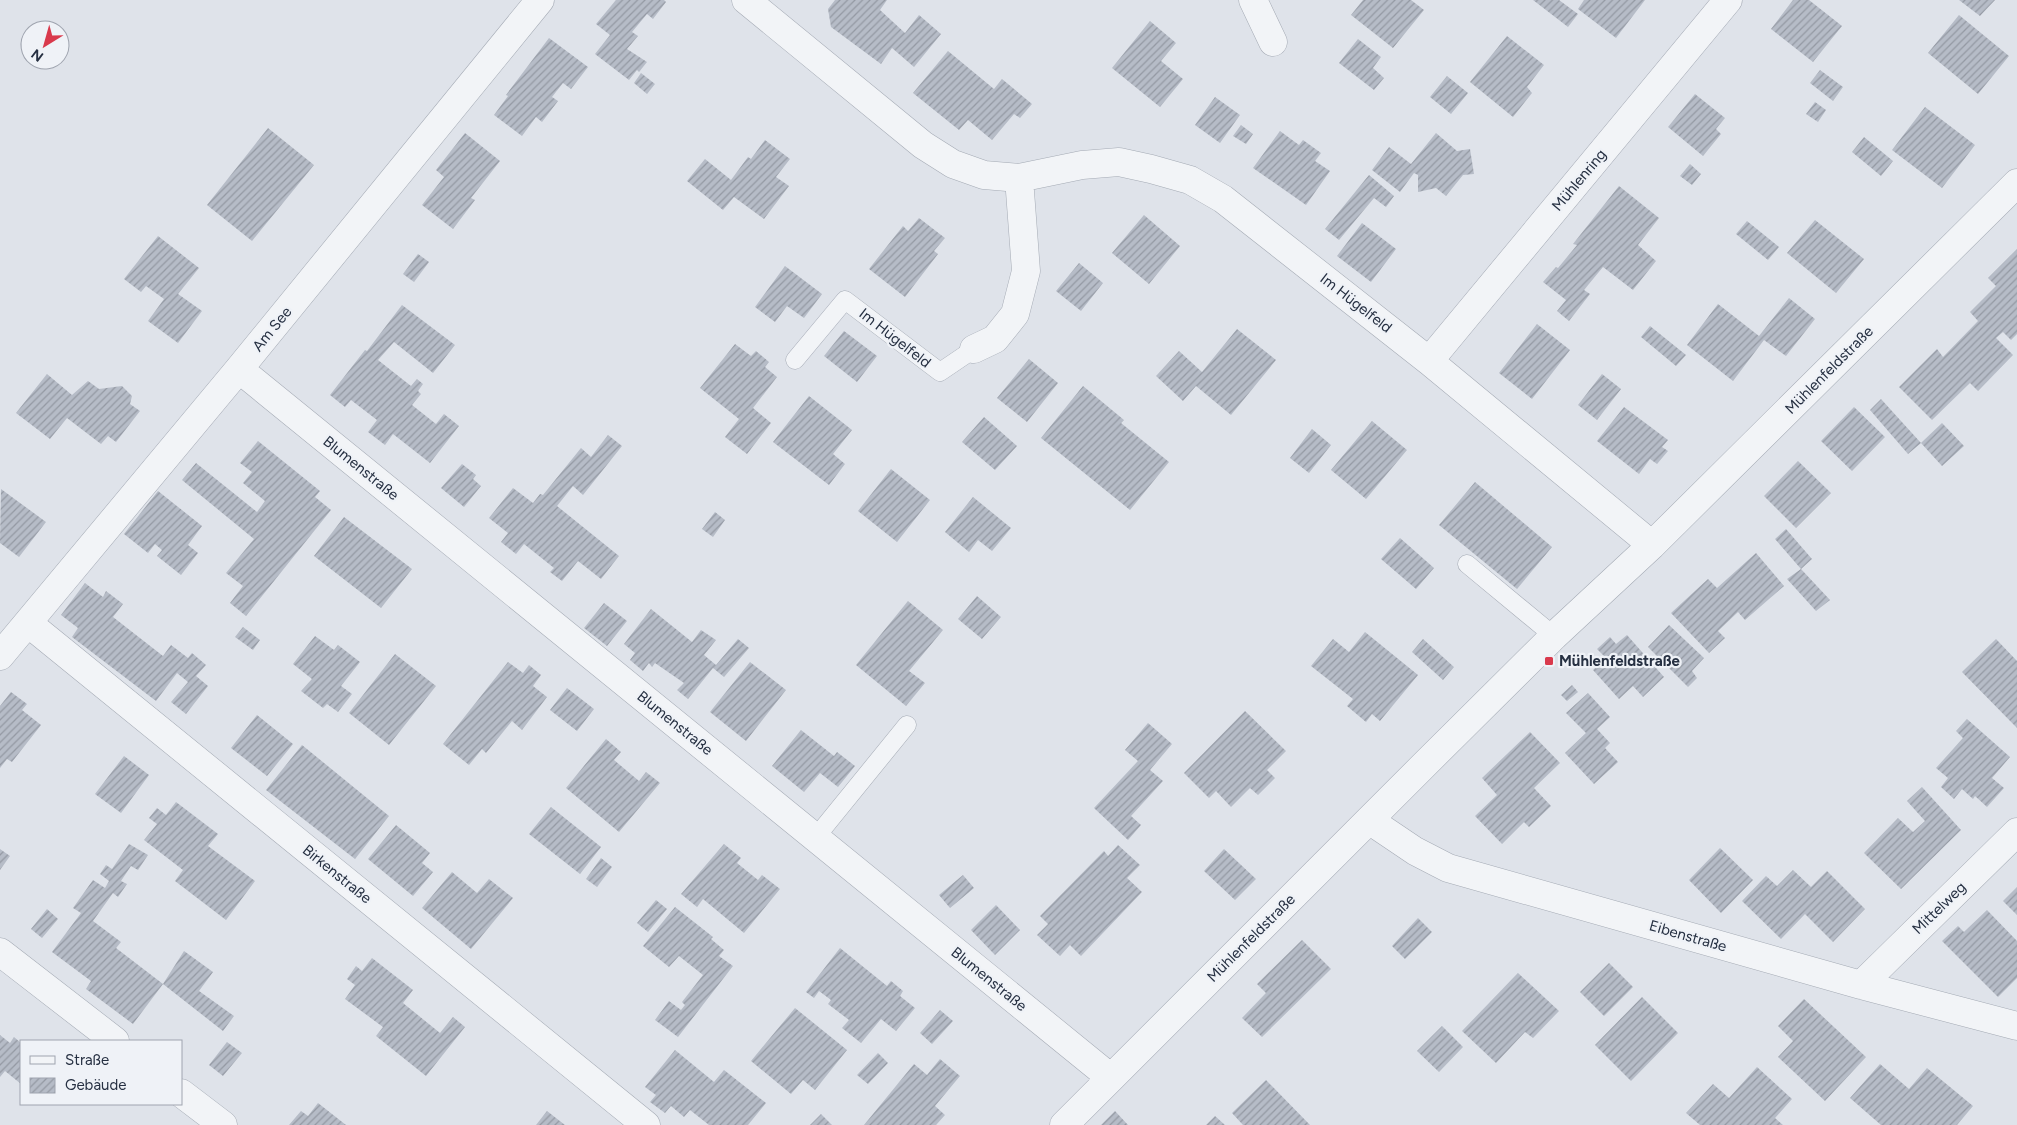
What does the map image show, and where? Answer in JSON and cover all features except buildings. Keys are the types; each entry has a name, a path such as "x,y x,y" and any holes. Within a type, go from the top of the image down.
{"street":[{"name":"Am See","path":"0,656 239,369 540,0"},
{"path":"1253,0 1273,42"},
{"name":"Mühlenring","path":"1429,360 1728,0"},
{"name":"Im Hügelfeld","path":"758,4 923,145 953,164 984,175 1019,178 1082,165 1119,162 1190,180 1223,199 1429,360 1652,545"},
{"name":"Im Hügelfeld","path":"974,349 995,339 1015,314 1026,271 1019,178"},
{"name":"Mühlenfeldstraße","path":"1064,1125 1554,636 1652,545 2017,183"},
{"name":"Blumenstraße","path":"239,369 1111,1078"},
{"name":"Birkenstraße","path":"28,623 646,1125"},
{"name":"Eibenstraße","path":"1370,820 1415,851 1448,868 1861,985 2017,1026"},
{"name":"Mittelweg","path":"1861,985 2017,832"},
{"path":"0,952 114,1040"},
{"path":"182,1094 223,1125"}],"lane":[{"name":"Im Hügelfeld","path":"795,360 845,300 940,372 974,349"},
{"path":"1467,564 1554,636"},
{"path":"816,837 907,726"}],"place":[{"name":"Mühlenfeldstraße","path":"1549,661"}]}
